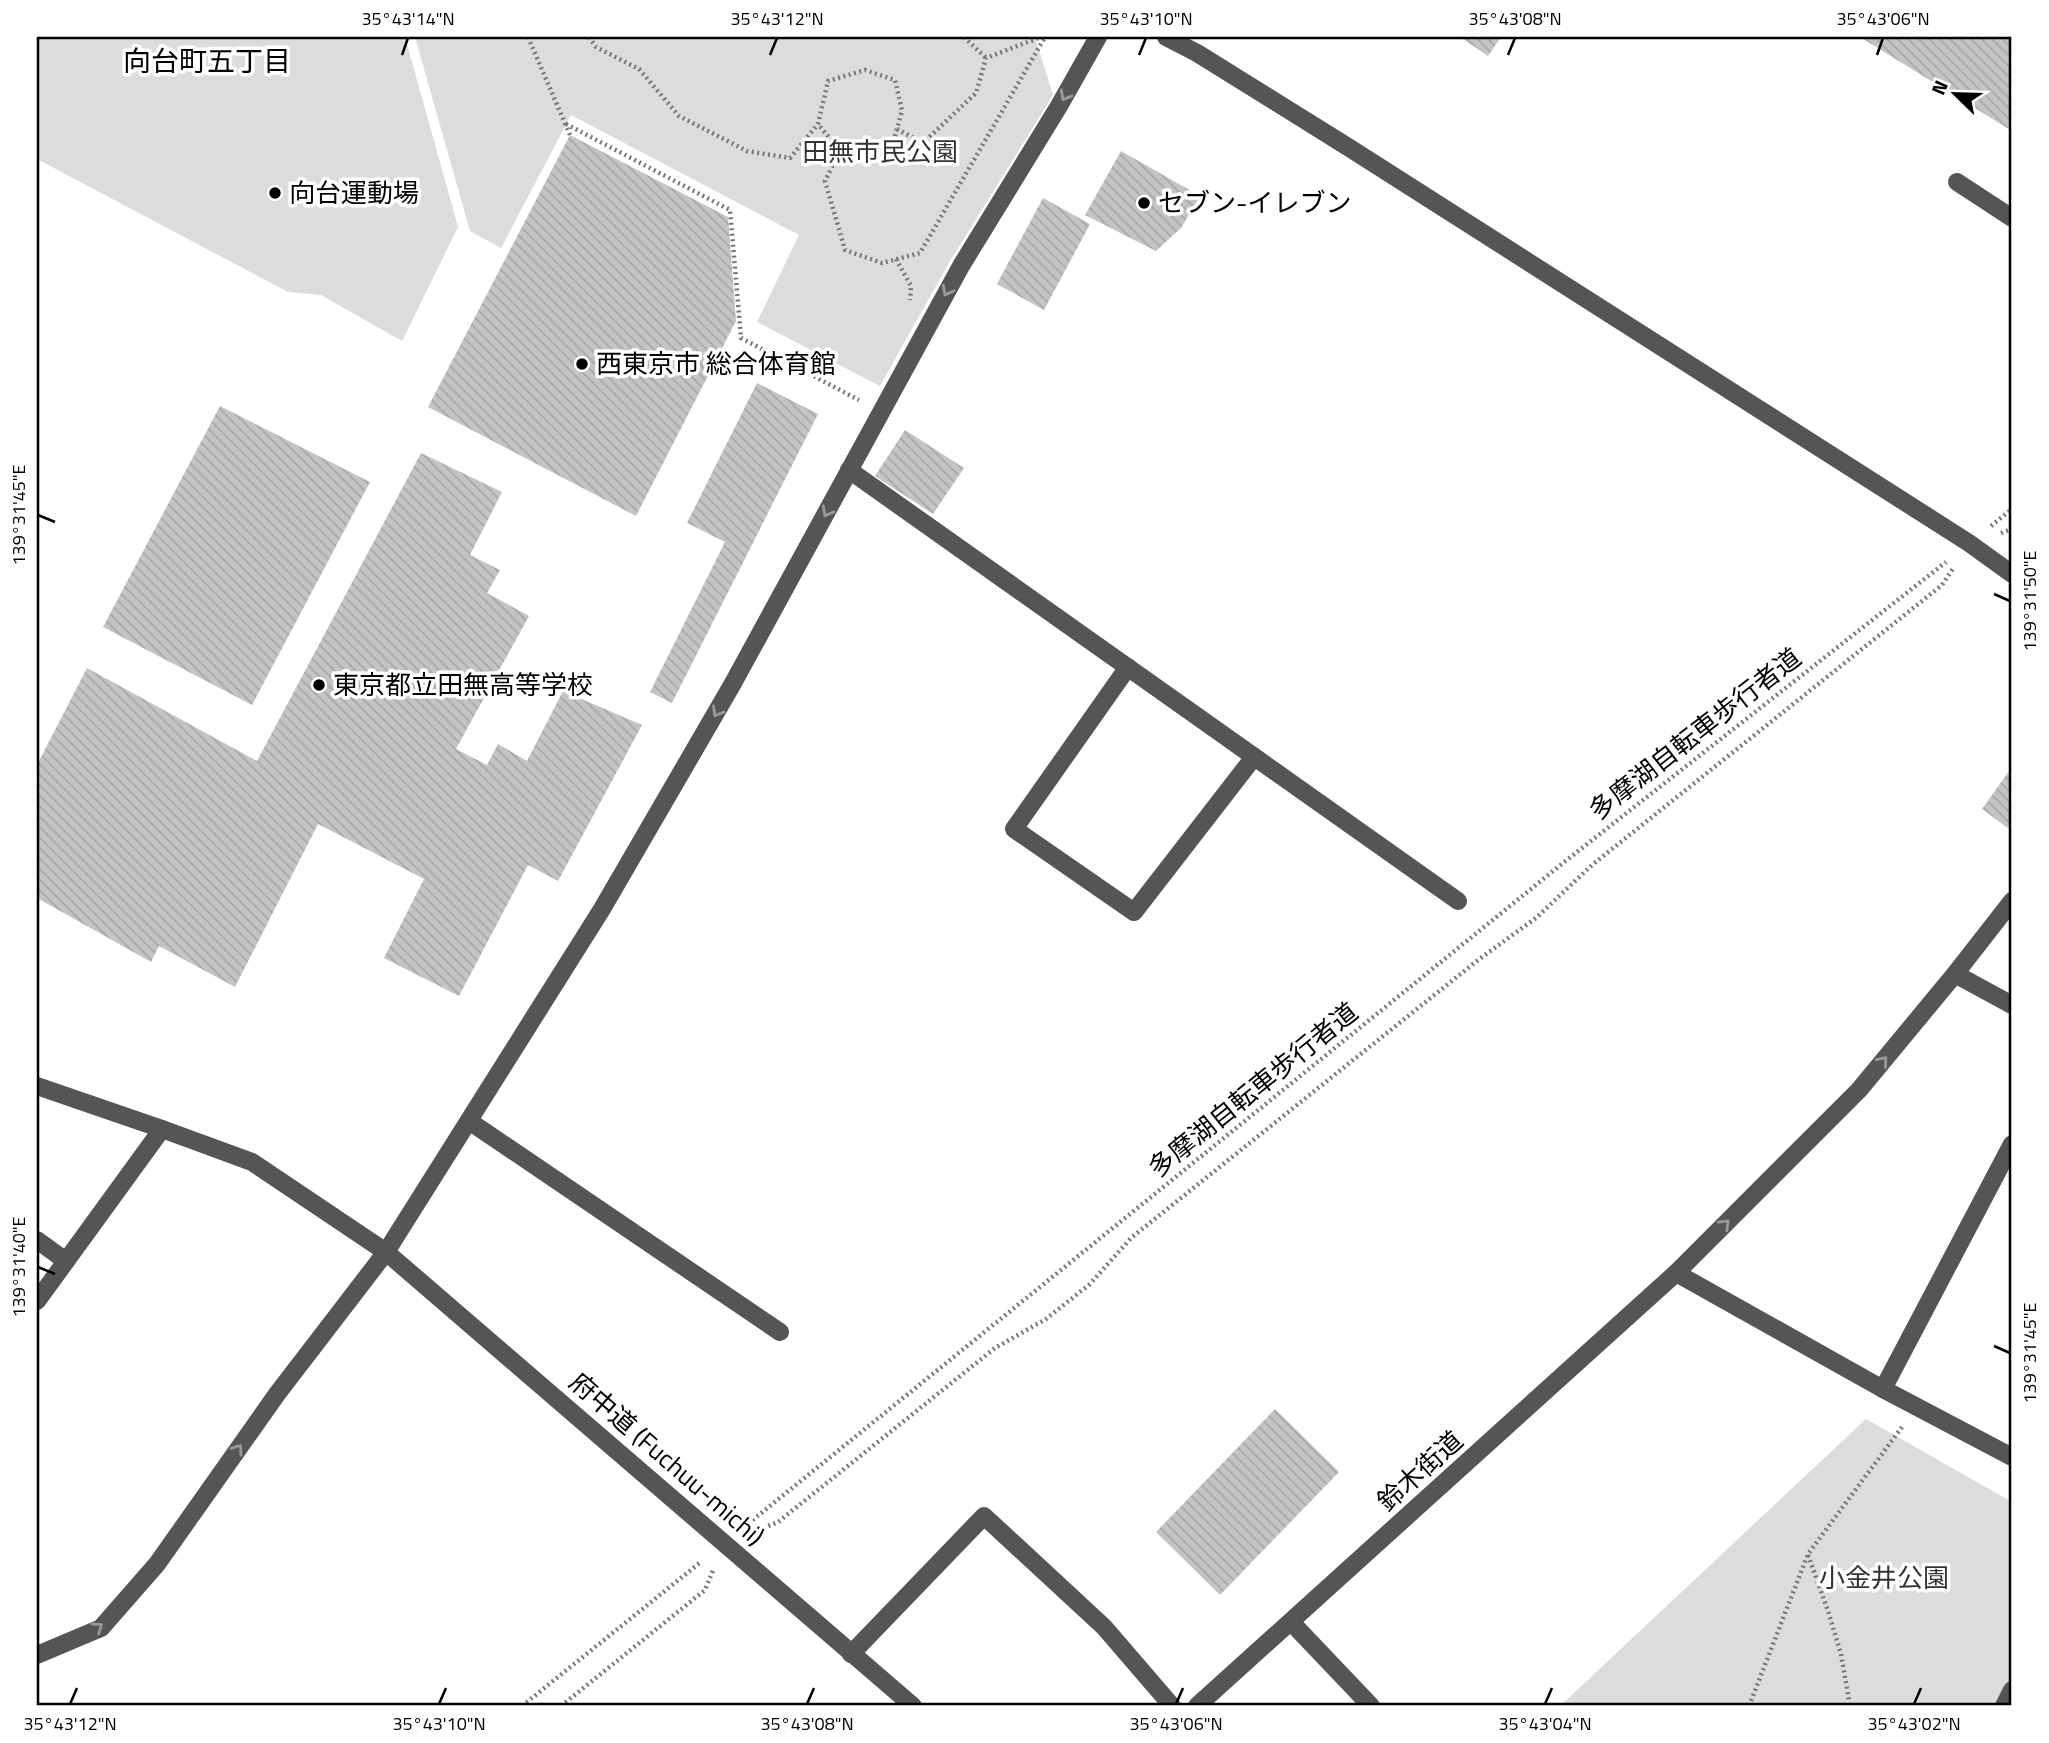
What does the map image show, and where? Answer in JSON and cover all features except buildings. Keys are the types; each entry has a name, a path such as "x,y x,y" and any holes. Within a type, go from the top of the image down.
{"street":[{"path":"37,1655 101,1628 157,1564 277,1394 386,1252 615,885 732,685 961,266 1098,37"},
{"path":"1166,37 1197,53 1336,139 1969,543 2012,574"},
{"path":"1956,183 2012,218"},
{"path":"849,470 1458,901"},
{"path":"1128,667 1014,829 1134,912 1254,757"},
{"name":"鈴木街道","path":"1197,1706 1292,1623 1676,1273 1859,1090 2012,901"},
{"path":"1955,974 2012,1005"},
{"name":"府中道 (Fuchuu-michi)","path":"37,1086 252,1162 386,1252 913,1706"},
{"path":"468,1121 780,1332"},
{"path":"37,1301 162,1129"},
{"path":"1883,1389 2012,1144"},
{"path":"37,1240 66,1261"},
{"path":"1676,1273 1883,1389 2012,1457"},
{"path":"852,1654 984,1516 1104,1627 1172,1706"},
{"path":"1292,1623 1371,1706"},
{"path":"2004,1706 2012,1690"}],"path":[{"path":"528,37 570,135"},
{"path":"589,37 596,47 639,69 679,116 747,151 790,158 818,124 828,81 865,70 895,80 902,111 894,138 864,156 840,151 818,124"},
{"path":"964,37 986,58"},
{"path":"840,151 825,181 845,250 882,263 920,253 1043,37"},
{"path":"986,58 1043,37"},
{"path":"897,129 923,143 976,93 986,58"},
{"path":"566,124 730,209 741,338 881,412"},
{"name":"多摩湖自転車歩行者道","path":"522,1706 1563,863 2012,509"},
{"path":"561,1706 705,1590 724,1543 778,1522 995,1348 1046,1319 1090,1284 1131,1238 1478,960 1536,918 1592,865 1942,585 1969,543"},
{"path":"1749,1706 1808,1554 1917,1407"},
{"path":"1808,1554 1841,1654 1850,1706"}],"green space":[{"name":"向台運動場","path":"37,37 405,37 458,227 402,341 321,295 288,292 37,159"},
{"name":"田無市民公園","path":"415,37 1035,37 1053,95 950,261 880,386 757,322 799,235 571,115 501,248 470,231"},
{"name":"小金井公園","path":"1866,1419 2012,1502 2012,1706 1560,1706"}],"place":[{"name":"向台運動場","path":"275,193"},
{"name":"セブン-イレブン","path":"1144,203"},
{"name":"西東京市 総合体育館","path":"582,364"},
{"name":"東京都立田無高等学校","path":"319,685"}],"district":[{"name":"向台町五丁目","path":"207,61"}]}
